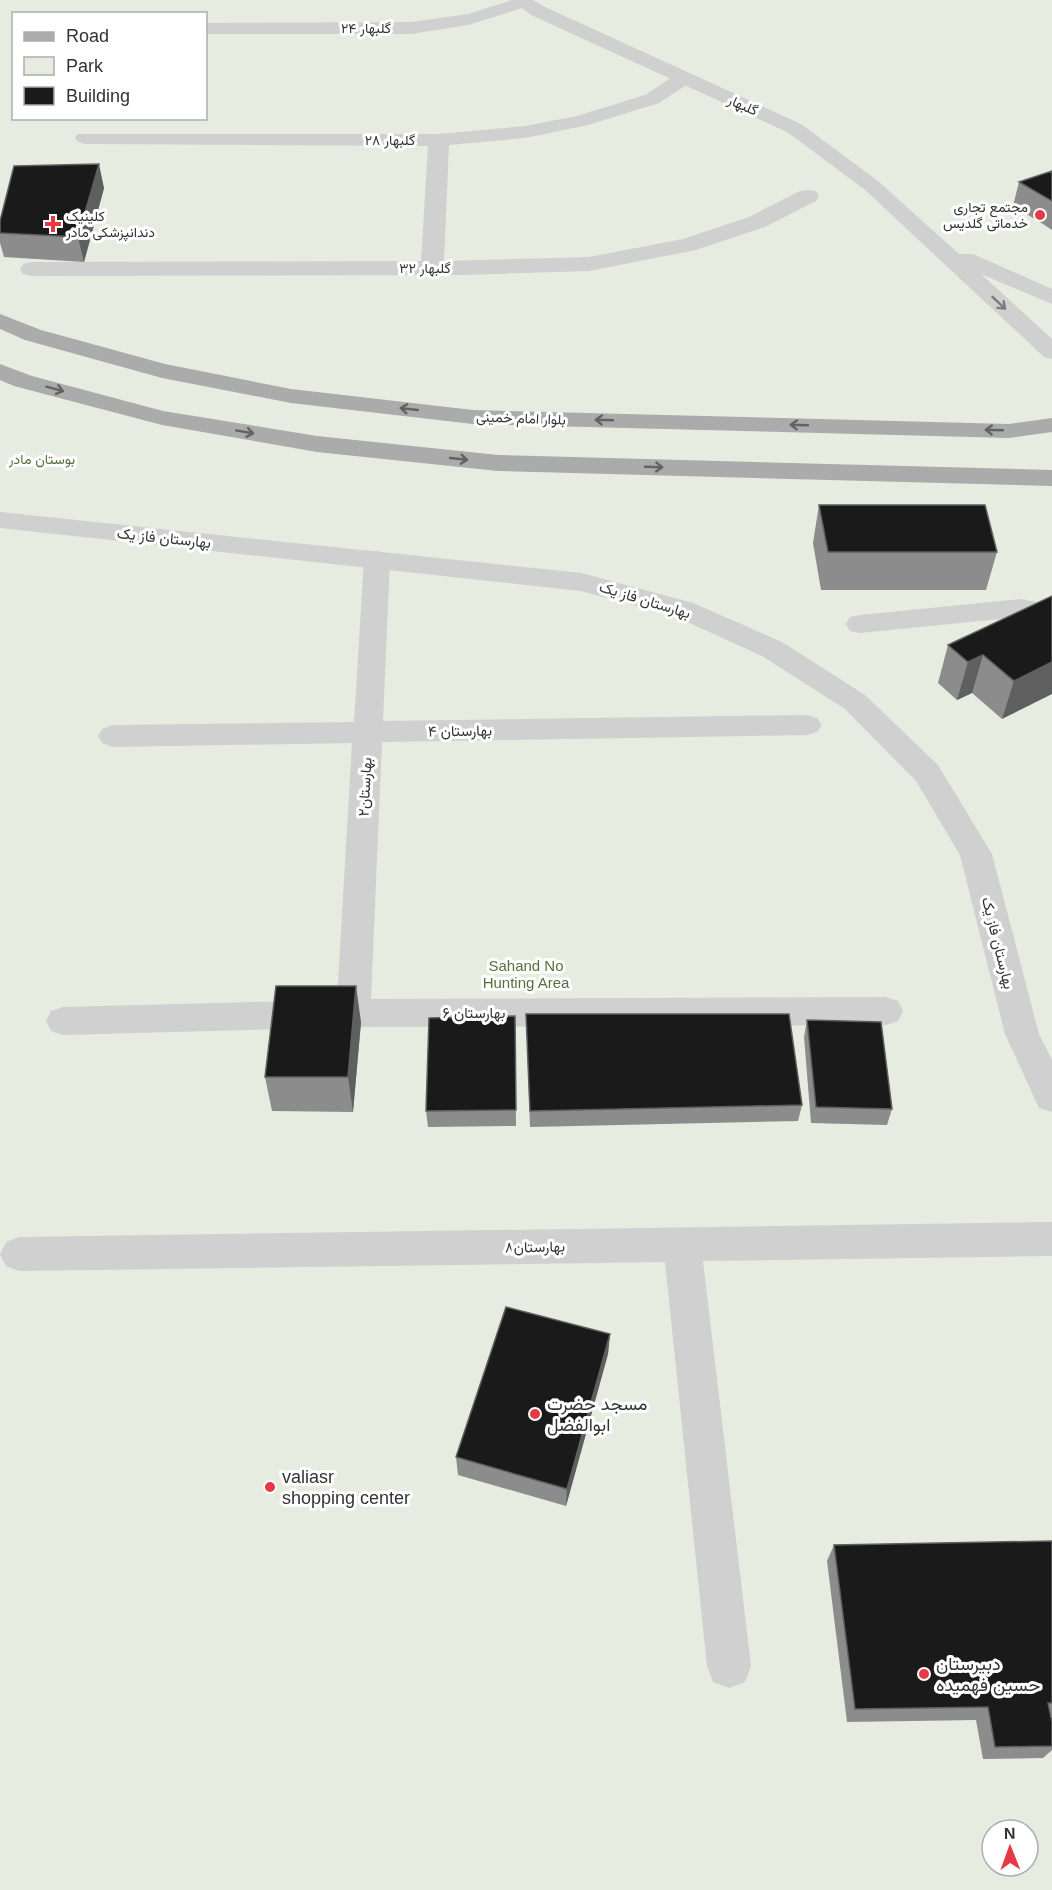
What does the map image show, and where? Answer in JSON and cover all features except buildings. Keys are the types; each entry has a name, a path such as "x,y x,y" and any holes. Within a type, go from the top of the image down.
{"main road":[{"name":"بلوار امام خمینی","path":"0,321 33,335 174,373 291,396 473,417 1009,431 1052,425"},
{"path":"0,370 23,381 162,418 316,444 498,463 1052,478"}],"street":[{"name":"گلبهار ۲۴","path":"207,28 411,28 444,25 494,15 522,1"},
{"name":"گلبهار","path":"522,1 538,12 794,128 849,167 941,248 1052,352"},
{"name":"گلبهار ۲۸","path":"86,138 439,140 525,132 581,121 652,99 684,78"},
{"path":"132,138 138,120"},
{"path":"432,268 439,140"},
{"name":"گلبهار ۳۲","path":"31,269 432,268 590,264 688,246 757,222 808,196"},
{"path":"941,248 1052,297"},
{"name":"بهارستان فاز یک","path":"0,520 581,582 682,609 772,649 855,702 927,773 976,854 1022,1034 1052,1098"},
{"name":"بهارستان۲","path":"353,1013 377,560"},
{"path":"860,624 1022,608 1052,614"},
{"name":"بهارستان ۴","path":"113,735 807,725"},
{"name":"بهارستان ۶","path":"63,1021 353,1013 886,1011"},
{"name":"بهارستان۸","path":"19,1254 1052,1239"},
{"path":"682,1245 729,1666"}],"green space":[{"name":"Sahand No Hunting Area","path":"0,0 1052,0 1052,1890 0,1890"}],"place":[{"name":"مجتمع تجاری خدماتی گلدیس","path":"1040,215"},
{"name":"کلینیک دندانپزشکی مادر","path":"53,224"},
{"name":"مسجد حضرت ابوالفضل","path":"535,1414"},
{"name":"valiasr shopping center","path":"270,1487"},
{"name":"دبیرستان حسین فهمیده","path":"924,1674"}],"park label":[{"name":"بوستان مادر","path":"42,459"}]}
